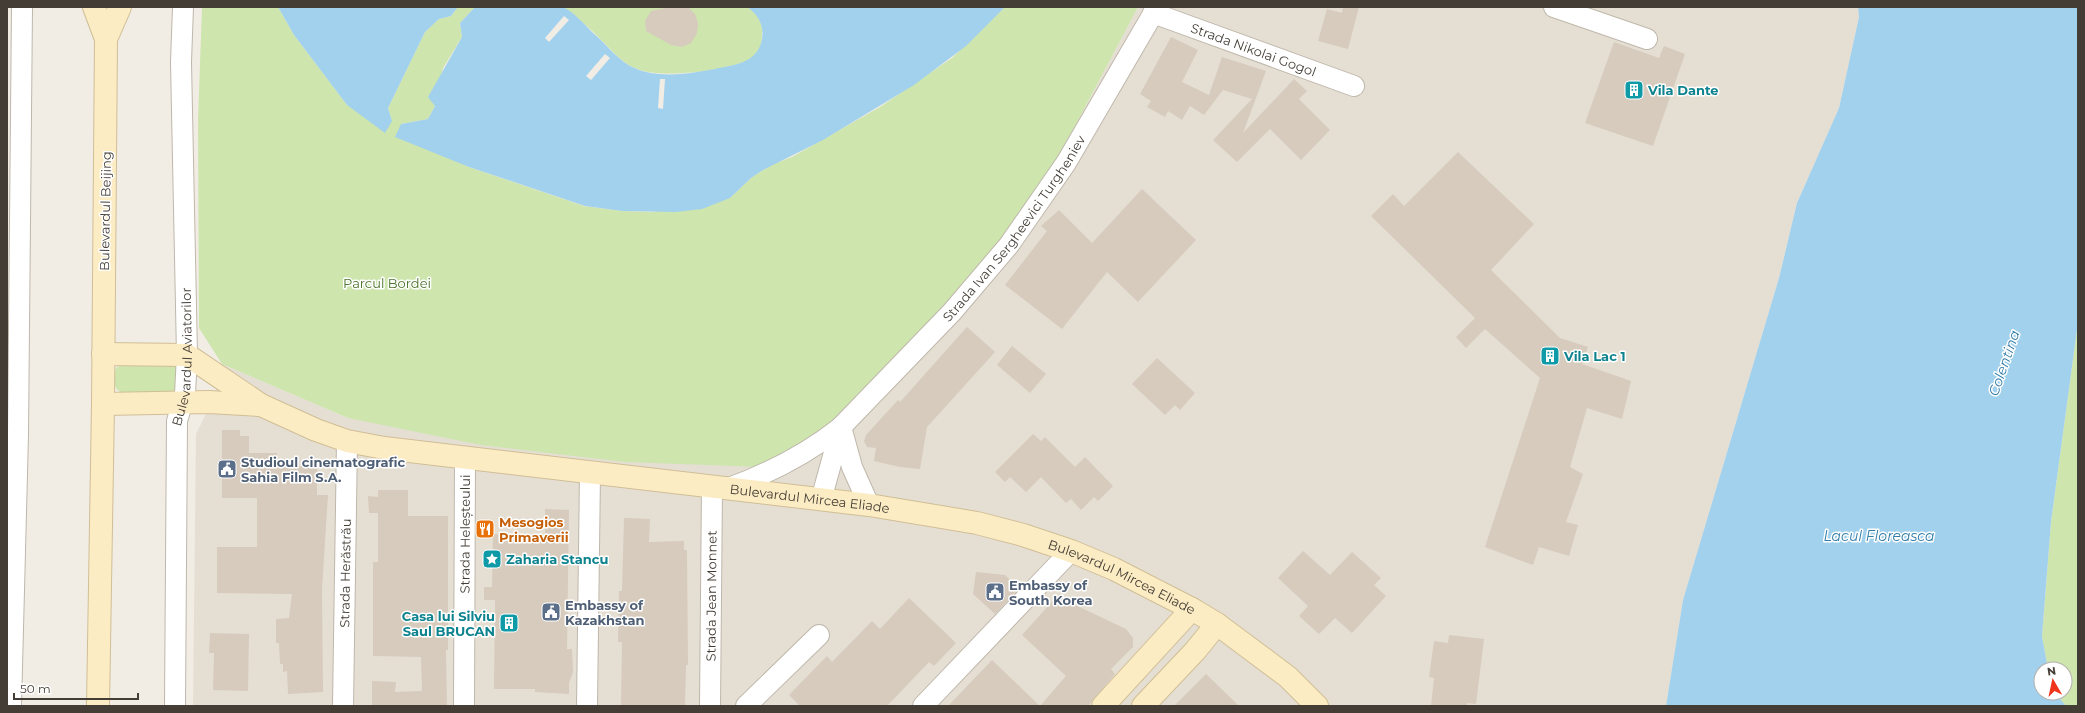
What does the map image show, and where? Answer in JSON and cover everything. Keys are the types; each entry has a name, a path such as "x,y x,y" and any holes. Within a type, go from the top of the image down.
{"street":[{"path":"11,706 13,356 22,7"},
{"name":"Bulevardul Beijing","path":"94,7 106,39 103,404"},
{"name":"Bulevardul Beijing","path":"106,39 120,7"},
{"name":"Bulevardul Aviatorilor","path":"175,706 177,421 187,385 181,62 183,7"},
{"path":"1554,7 1647,39"},
{"name":"Strada Nikolai Gogol","path":"1155,10 1354,86"},
{"name":"Strada Ivan Sergheevici Turgheniev","path":"720,488 788,463 808,452 841,427 952,312 1009,245 1066,163 1155,10"},
{"path":"103,354 187,355"},
{"name":"Bulevardul Mircea Eliade","path":"187,355 261,406 316,430 347,441 384,448 465,459 868,505 977,523 1023,535 1114,569 1192,609 1217,624 1288,677 1317,706"},
{"name":"Bulevardul Mircea Eliade","path":"103,404 183,402 261,406"},
{"path":"98,706 103,404"},
{"path":"841,427 852,467 868,505"},
{"name":"Strada Ivan Sergheevici Turgheniev","path":"822,500 841,427"},
{"name":"Strada Herăstrău","path":"343,706 347,441"},
{"name":"Strada Heleșteului","path":"464,706 465,459"},
{"path":"587,706 590,473"},
{"name":"Strada Jean Monnet","path":"710,706 720,488"},
{"path":"923,706 1071,552"},
{"path":"1103,706 1192,609"},
{"path":"1143,706 1195,651 1217,624"},
{"path":"746,706 819,635"}],"shaded area":[{"path":"1138,7 1858,7 1859,17 1839,108 1797,203 1779,278 1683,600 1666,706 193,706 196,434 214,398 222,364 348,418 1046,181"}],"green space":[{"name":"Parcul Bordei","path":"202,7 278,7 294,35 347,105 392,121 388,108 425,32 439,19 451,16 458,7 475,7 460,23 462,37 443,68 435,106 428,119 401,124 450,158 469,167 584,206 622,211 653,212 730,198 751,178 763,170 792,157 880,107 952,58 1005,7 1138,7 1046,181 993,257 863,397 816,434 761,467 625,462 481,445 348,418 222,364 199,328 198,121"},
{"path":"563,7 747,7 754,12 761,22 762,39 759,49 754,55 748,60 738,64 695,72 650,72 634,68 624,62 588,27"},
{"path":"2078,322 2078,706 2066,706 2062,701 2073,701 2073,661 2047,661 2042,636 2051,522"},
{"path":"123,364 176,365 180,371 178,391 170,394 123,393 115,386 114,376 116,368"}],"water":[{"path":"561,6 575,15 616,55 634,68 645,72 658,74 683,74 731,66 748,60 757,52 762,40 761,24 756,15 747,7 1005,7 966,46 914,85 823,140 763,170 751,178 730,198 702,209 676,212 622,211 585,206 469,167 395,137 401,124 428,119 435,106 428,97 462,37 460,23 475,7"},
{"path":"278,7 458,7 451,16 439,19 425,32 388,108 392,121 385,133 347,105 294,35"},
{"name":"Lacul Floreasca","path":"1858,7 2078,7 2078,322 2051,522 2042,636 2047,661 2033,661 2033,701 2062,701 2066,706 1666,706 1683,600 1779,278 1797,203 1839,108 1859,17"}],"pier":[{"path":"564,16 569,20 549,42 545,38"},
{"path":"605,54 610,58 591,80 586,76"},
{"path":"660,79 665,79 663,109 658,108"}],"building":[{"path":"670,7 688,7 695,14 698,23 697,33 691,43 682,47 671,45 646,31 645,21 651,11"},
{"path":"1343,7 1359,7 1348,49 1318,41 1327,9 1342,13"},
{"path":"1171,37 1198,50 1182,82 1209,95 1222,57 1266,71 1243,133 1294,79 1307,91 1299,99 1330,130 1301,160 1270,129 1237,162 1213,140 1252,99 1223,90 1204,115 1190,106 1182,120 1168,111 1165,117 1147,107 1151,101 1140,94"},
{"name":"Vila Dante","path":"1614,42 1659,58 1664,46 1685,54 1653,146 1585,123"},
{"name":"Vila Lac 1","path":"1458,152 1534,224 1491,270 1560,338 1588,347 1582,364 1631,381 1622,419 1587,408 1570,467 1583,474 1566,522 1578,525 1569,556 1539,547 1533,565 1485,547 1540,378 1485,329 1466,348 1456,337 1475,318 1371,216 1393,194 1404,206"},
{"path":"1142,189 1196,240 1138,302 1107,272 1062,329 1005,285 1047,231 1041,226 1059,210 1092,243"},
{"path":"967,327 995,352 927,427 920,469 900,467 874,461 876,448 867,447 864,441 866,435 898,400 900,402"},
{"path":"1012,346 1046,374 1030,393 997,365"},
{"path":"1157,358 1195,393 1180,410 1175,405 1165,415 1132,384"},
{"path":"222,430 240,430 240,436 249,436 249,453 277,453 277,467 317,466 317,495 328,495 322,589 323,692 288,694 287,671 283,672 283,664 280,664 279,643 276,643 276,619 289,618 292,594 217,593 217,547 257,547 257,498 222,498"},
{"path":"1033,434 1041,441 1045,437 1075,467 1085,457 1113,486 1098,501 1094,497 1081,510 1071,499 1066,503 1041,477 1026,492 1010,477 1005,482 995,472"},
{"path":"378,490 408,490 408,516 448,516 448,650 446,650 447,706 372,706 372,681 396,682 395,692 422,691 421,657 373,656 373,562 378,562 378,513 369,513 368,496 378,497"},
{"path":"545,509 569,510 567,649 572,649 573,672 569,683 569,694 535,692 535,689 494,689 495,600 484,600 484,587 492,587 493,534 545,535"},
{"path":"624,518 650,519 649,542 684,541 684,550 687,550 688,665 686,665 685,706 621,706 622,642 618,642 619,591 622,591"},
{"path":"1303,551 1330,575 1352,552 1381,578 1374,585 1386,596 1352,633 1335,618 1319,634 1299,616 1308,606 1278,578"},
{"name":"Embassy of South Korea","path":"976,572 1005,575 1019,589 995,614 973,594"},
{"path":"1059,594 1069,602 1126,629 1133,638 1133,647 1111,669 1115,674 1088,706 1040,706 1066,676 1022,635"},
{"path":"909,598 956,643 934,666 929,662 887,706 800,706 789,695 827,656 832,662 872,621 880,629"},
{"path":"210,633 249,634 248,691 213,690 214,653 209,653"},
{"path":"1449,635 1484,639 1476,704 1467,703 1467,706 1431,706 1434,678 1429,677 1434,641 1448,643"},
{"path":"992,660 1040,706 948,706"},
{"path":"1206,674 1239,706 1174,706"}],"place":[{"name":"Vila Dante","path":"1634,90"},
{"name":"Vila Lac 1","path":"1550,356"},
{"name":"Studioul cinematografic Sahia Film S.A.","path":"227,469"},
{"name":"Mesogios Primaverii","path":"485,529"},
{"name":"Zaharia Stancu","path":"492,559"},
{"name":"Embassy of South Korea","path":"995,592"},
{"name":"Embassy of Kazakhstan","path":"551,612"},
{"name":"Casa lui Silviu Saul BRUCAN","path":"509,623"}],"water label":[{"name":"Colentina","path":"2004,363"}]}
